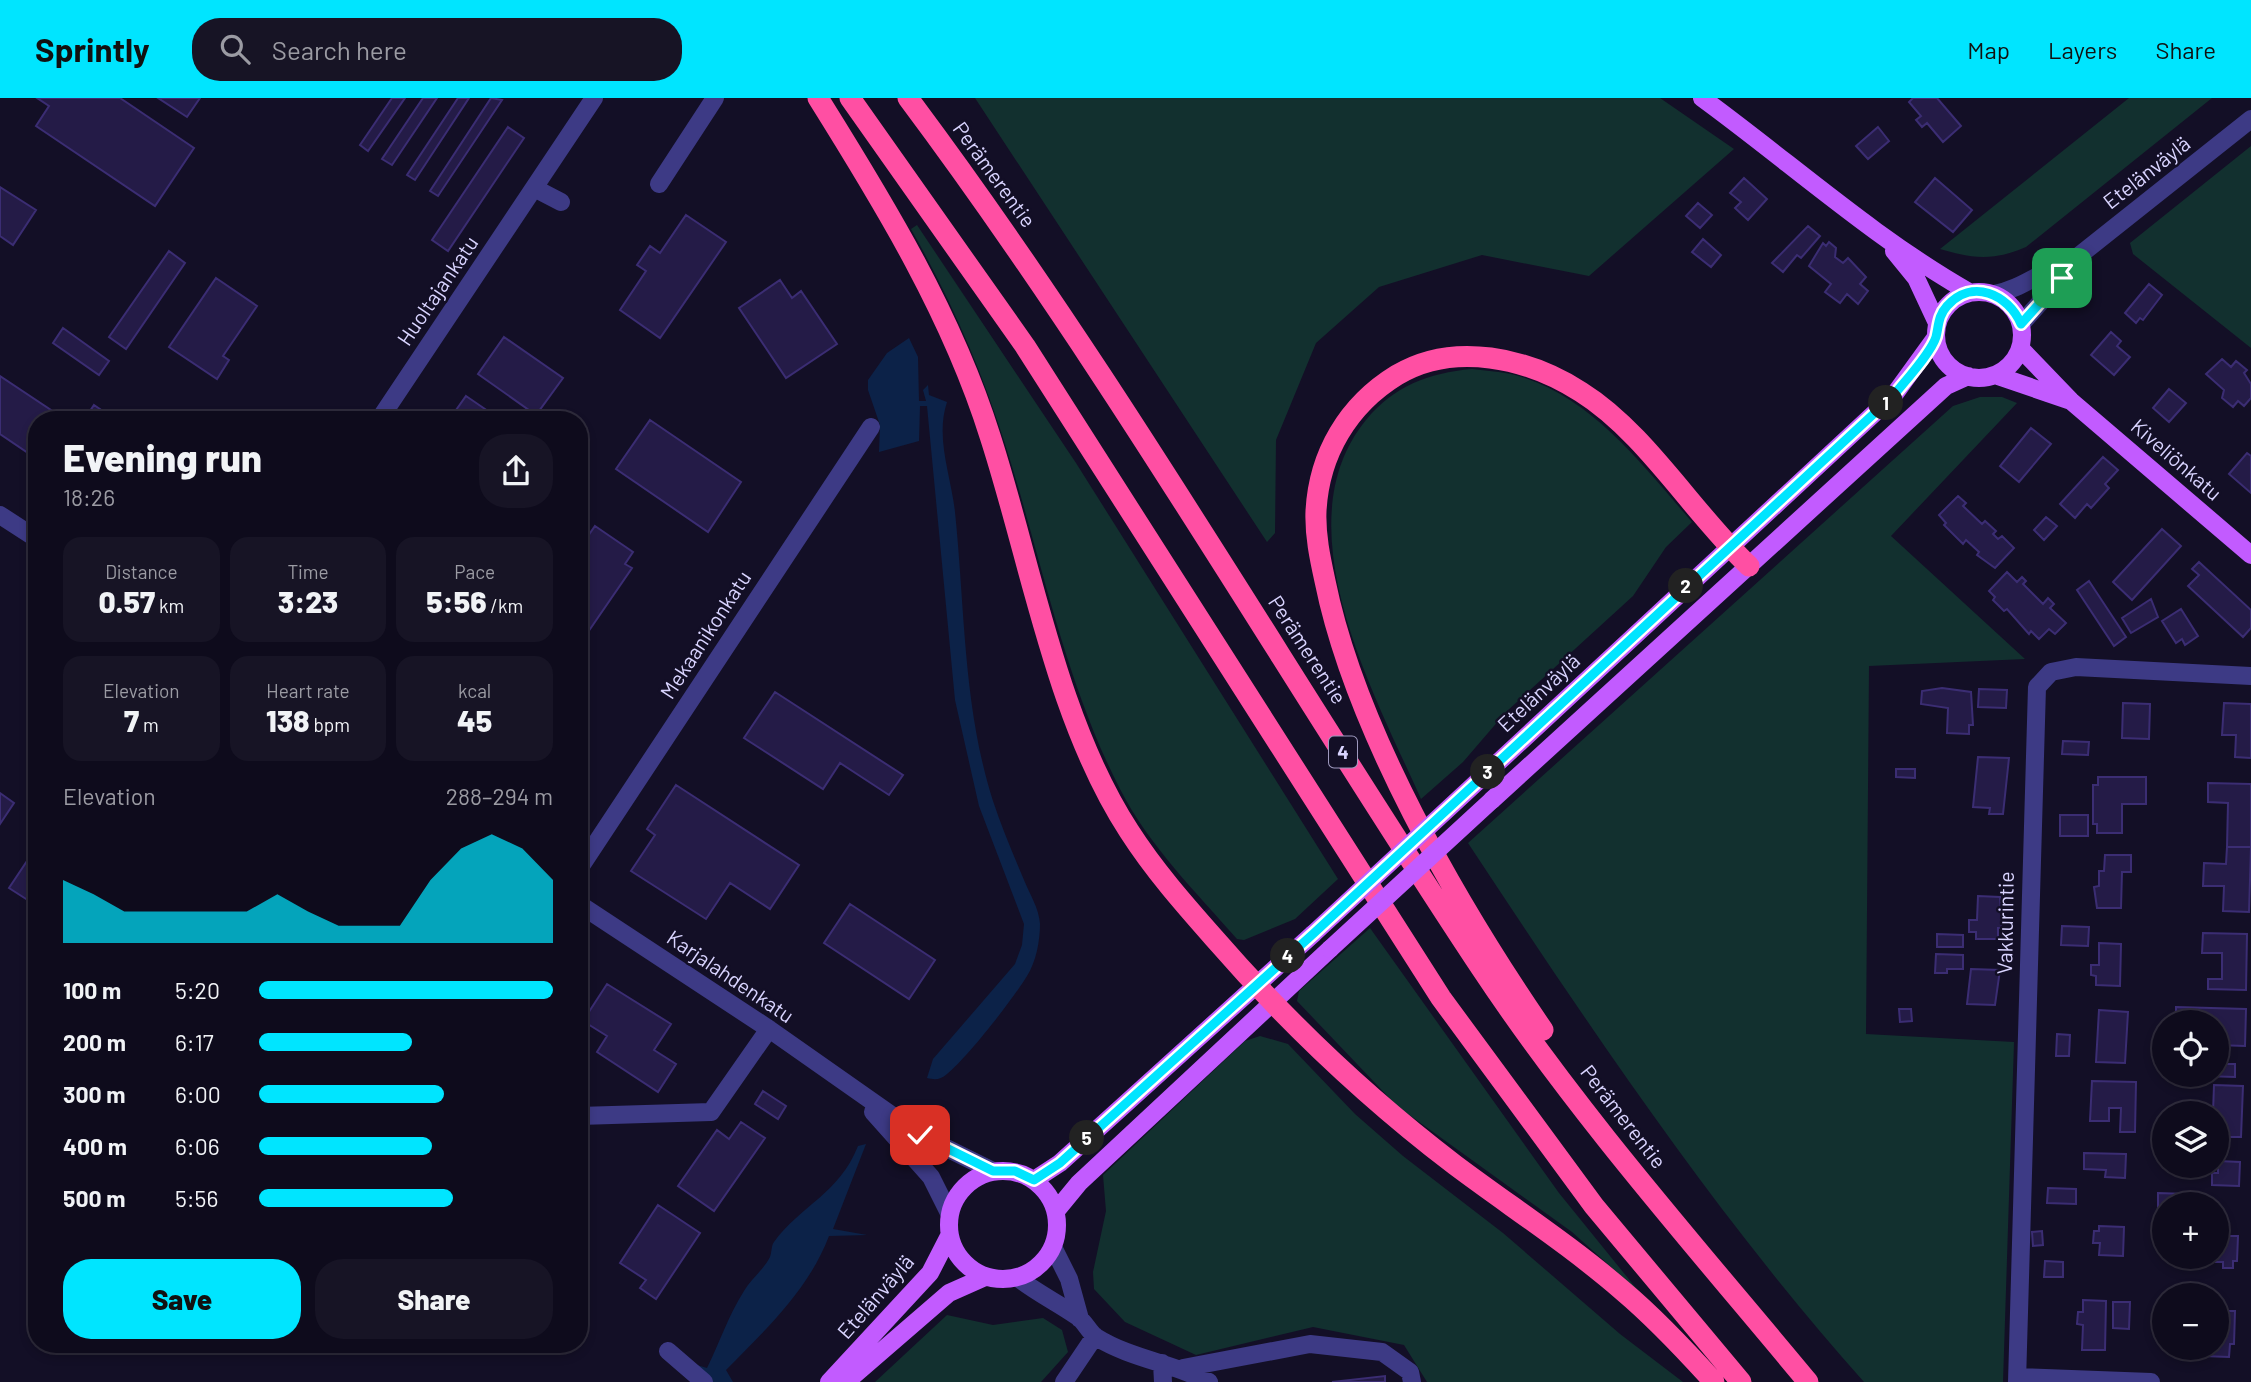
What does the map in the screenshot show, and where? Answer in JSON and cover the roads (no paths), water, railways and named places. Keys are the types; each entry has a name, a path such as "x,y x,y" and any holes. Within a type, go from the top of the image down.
{"highway":[{"path":"818,98 912,256 972,386 1074,716 1105,789 1128,830 1167,883 1254,985 1342,1072 1454,1165 1532,1220 1625,1292 1714,1382"},
{"name":"4","path":"850,98 1025,346 1441,998 1594,1206 1741,1382"},
{"name":"Perämerentie","path":"908,98 1026,261 1483,970 1597,1126 1808,1382"},
{"path":"1597,1126 1568,1065 1496,961 1476,926 1407,799 1368,713 1332,614 1317,541 1316,511 1320,481 1328,454 1343,424 1360,403 1383,384 1403,372 1452,358 1510,360 1534,367 1585,394 1653,460 1728,547 1749,566"}],"main road":[{"path":"1056,1211 1079,1183 1330,949 1946,386 1968,376 1995,375 2015,359 2020,348 2021,324 2006,301 1994,294 1969,292 1889,242 1702,98"},
{"path":"1889,242 1916,278 1945,362 1968,376"},
{"path":"1936,330 1949,303 1969,292"},
{"name":"Etelänväylä","path":"1034,1180 1060,1163 1313,934 1894,395 1936,330"},
{"name":"Kiveliönkatu","path":"2020,348 2071,401 2251,555"},
{"name":"Kiveliönkatu","path":"1995,375 2071,401"},
{"path":"993,1171 1015,1171 1034,1180 1048,1193 1056,1211 1058,1229 1053,1247 1039,1266 1018,1278 985,1277 962,1261 949,1236 949,1213 958,1194 973,1179 993,1171"},
{"name":"Etelänväylä","path":"829,1382 930,1273 949,1236"},
{"name":"Etelänväylä","path":"846,1382 949,1293 985,1277"}],"street":[{"name":"Huoltajankatu","path":"385,411 594,98"},
{"path":"659,184 715,98"},
{"name":"Etelänväylä","path":"2021,324 2062,278 2071,262 2251,119"},
{"path":"534,188 561,202"},
{"name":"Etelänväylä","path":"1994,294 2011,291 2055,266 2071,262"},
{"name":"Mekaanikonkatu","path":"588,855 872,427"},
{"path":"0,515 28,533"},
{"name":"Vakkurintie","path":"2017,1380 2037,687 2052,672 2076,667 2251,676"},
{"name":"Karjalahdenkatu","path":"588,910 769,1029 920,1135 993,1171"},
{"path":"588,1116 711,1112 769,1029"},
{"name":"Karjalahdenkatu","path":"854,1091 931,1177 949,1213"},
{"path":"1053,1247 1069,1279 1080,1318"},
{"path":"1018,1278 1046,1299 1080,1318 1095,1336 1162,1363 1183,1368 1203,1380"},
{"path":"1063,1382 1095,1336"},
{"path":"1183,1368 1310,1343 1382,1352 1410,1372 1412,1382"},
{"path":"668,1351 704,1382"},
{"path":"1162,1363 1163,1382"},
{"path":"2017,1380 2151,1382"}],"water":[{"path":"909,338 918,357 919,401 926,401 923,390 928,385 929,395 947,402 943,443 955,512 970,694 976,730 993,801 1036,907 1040,924 1035,958 1020,986 956,1066 944,1076 935,1079 927,1078 933,1059 1015,964 1022,945 1024,924 979,806 955,700 927,406 920,406 919,441 879,452 880,425 868,390 868,380 887,353"},
{"path":"866,1144 833,1229 867,1235 829,1236 810,1275 784,1309 726,1370 733,1382 690,1382 694,1378 697,1365 707,1368 733,1310 770,1257 774,1242 841,1176 858,1146"}]}
